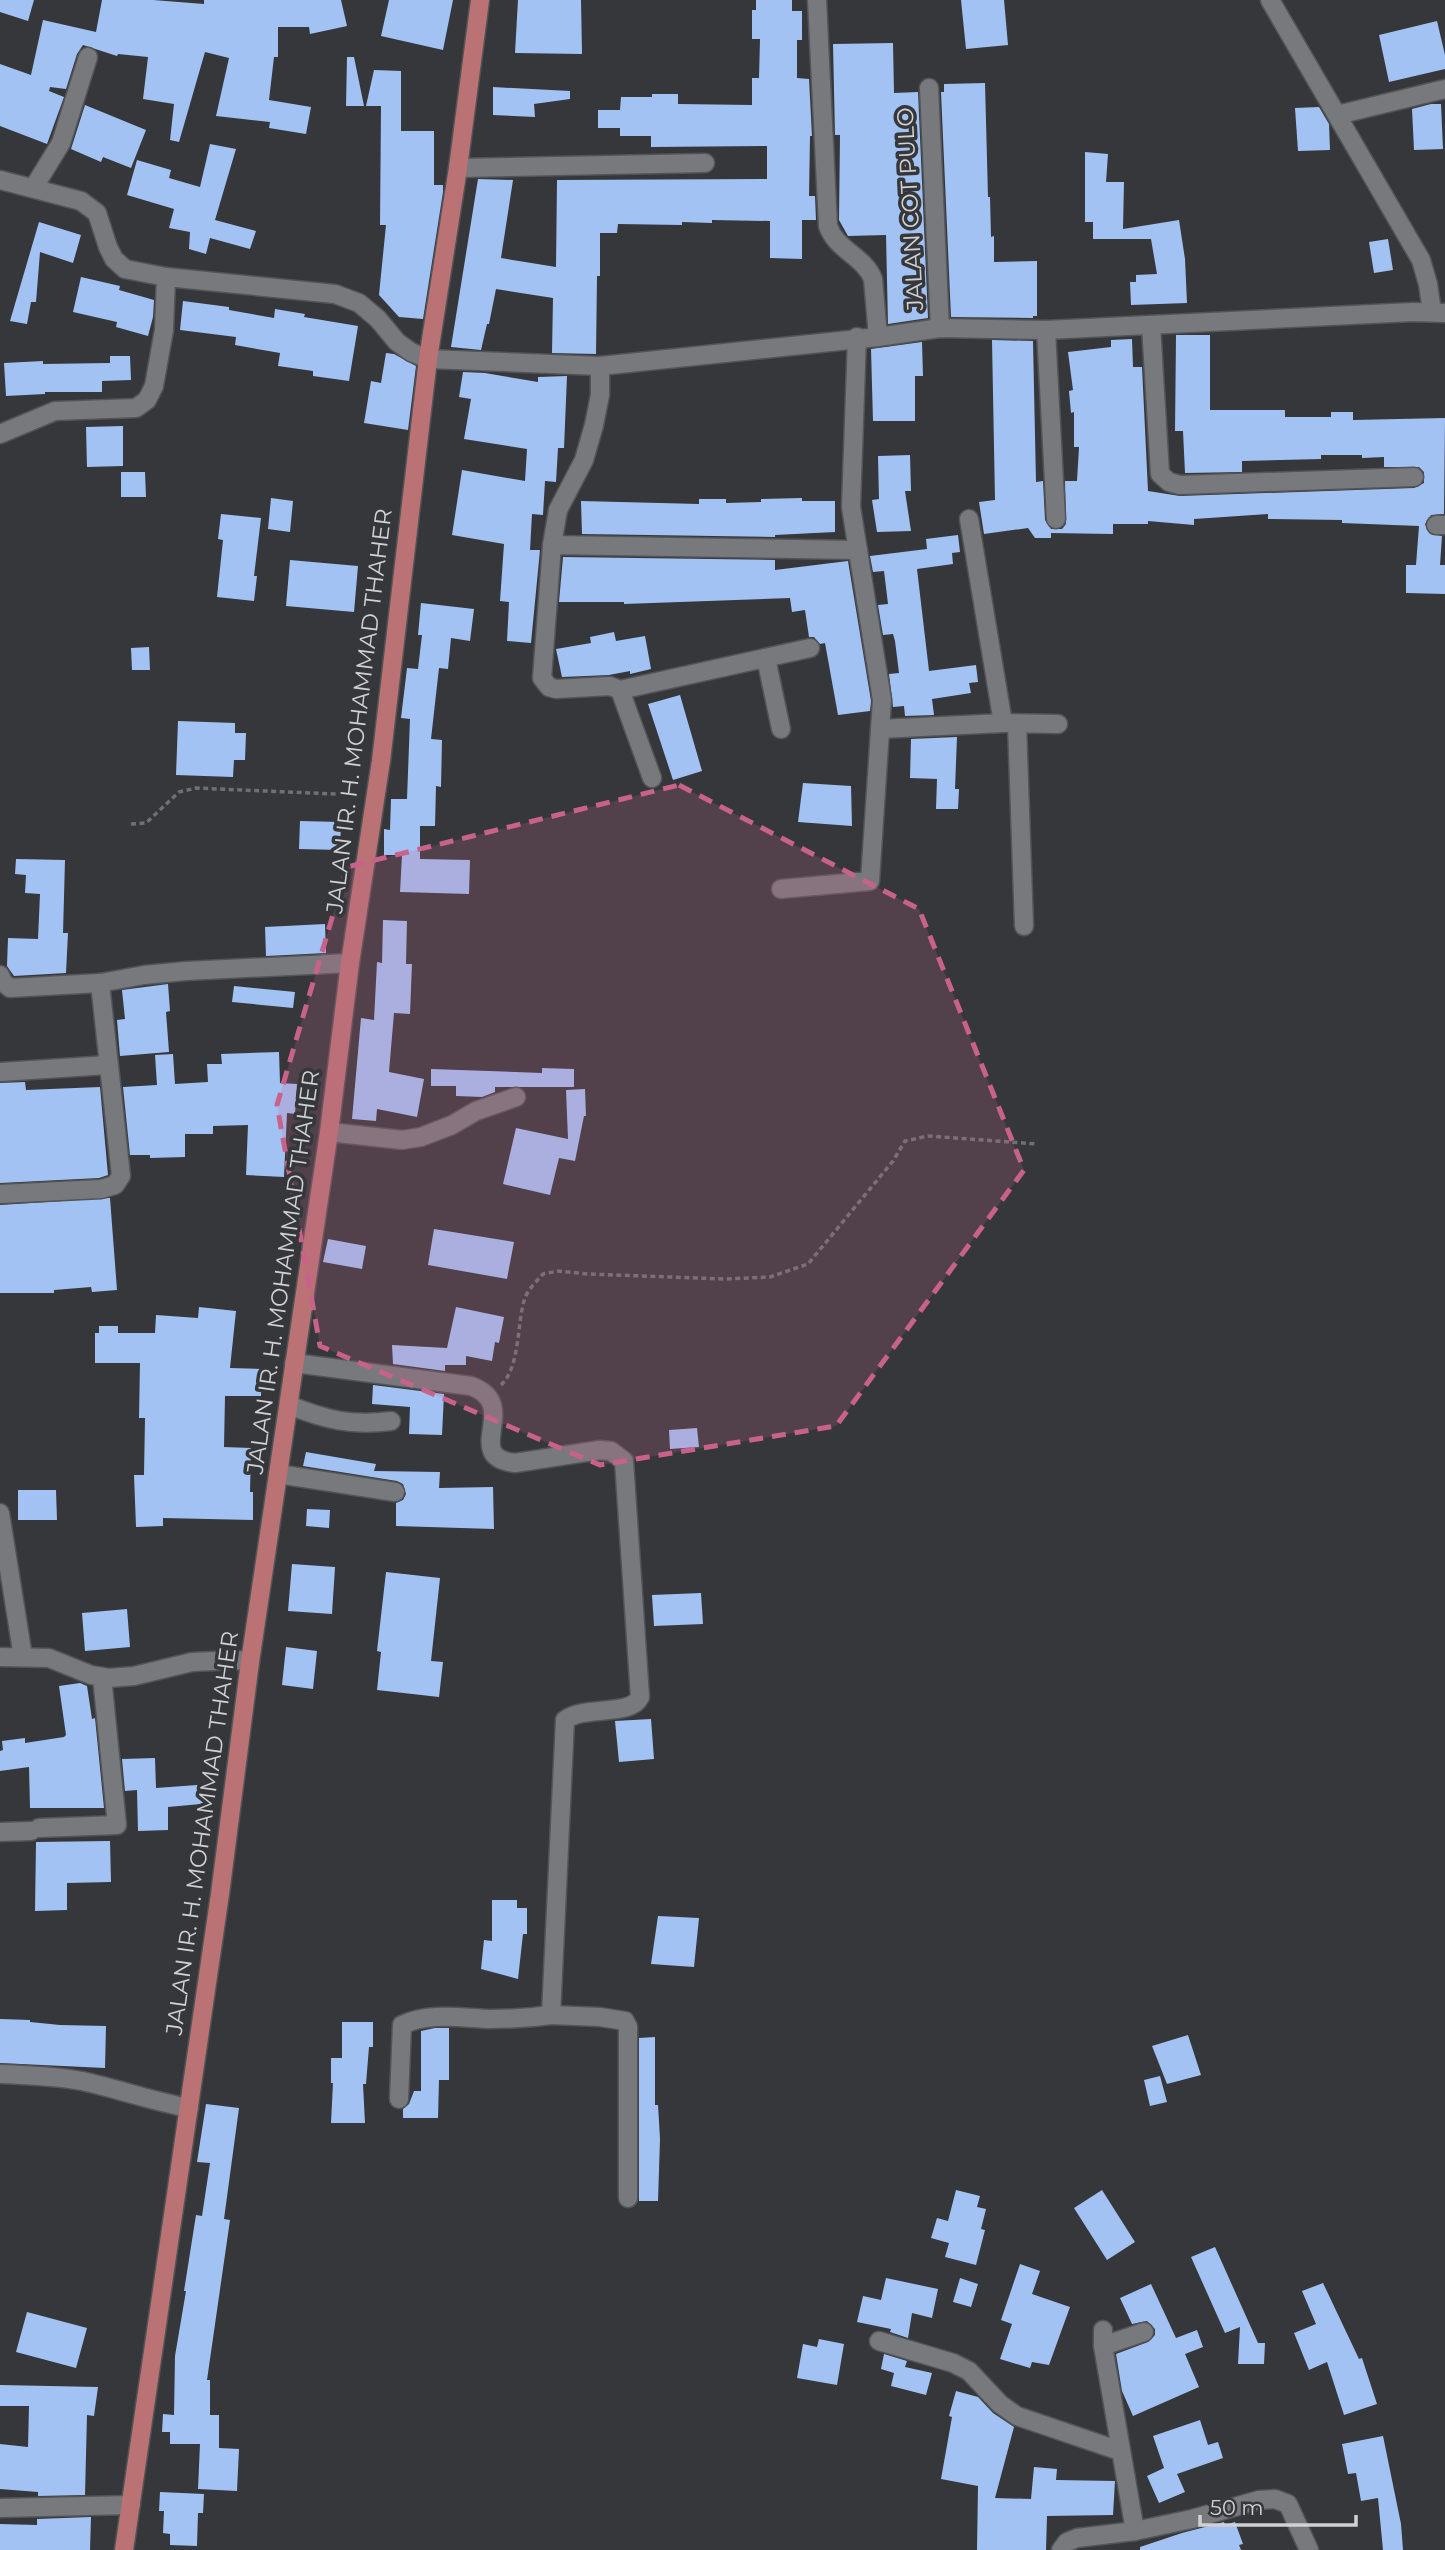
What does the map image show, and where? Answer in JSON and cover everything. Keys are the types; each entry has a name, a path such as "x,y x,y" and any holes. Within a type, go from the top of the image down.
{"main road":[{"name":"JALAN IR. H. MOHAMMAD THAHER","path":"124,2550 376,796 428,359 458,168 480,0"}],"street":[{"path":"817,0 828,226 836,241 870,271 878,337"},
{"path":"0,180 81,201 97,213 108,247 114,259 125,270 166,277 335,294 359,303 378,318 397,342 428,359 600,366 940,328 1046,330 1438,313 1421,260 1270,0"},
{"path":"34,187 61,144 88,57"},
{"name":"JALAN COT PULO","path":"929,88 940,328"},
{"path":"1336,115 1445,89"},
{"path":"458,168 705,163"},
{"path":"0,434 55,411 136,408 147,400 154,386 164,330 166,277"},
{"path":"1152,325 1160,474 1169,482 1180,485 1414,477"},
{"path":"1046,330 1056,519"},
{"path":"781,888 870,881 882,700 851,507 857,337"},
{"path":"600,366 600,396 584,460 558,510 552,545 542,678 549,687 556,689 610,686 620,690 810,648"},
{"path":"969,519 1010,723 1024,926"},
{"path":"552,545 858,550"},
{"path":"766,658 781,729"},
{"path":"620,690 652,778"},
{"path":"880,729 1010,723 1058,724"},
{"path":"0,975 10,988 100,983 186,971 351,963"},
{"path":"0,1194 101,1189 115,1185 121,1176 100,983"},
{"path":"0,1072 108,1065"},
{"path":"329,1132 402,1140 421,1137 452,1125 476,1111 516,1097"},
{"path":"294,1363 471,1386 482,1390 494,1406 491,1448 493,1456 503,1462 515,1463 600,1450 611,1451 624,1461 640,1697 631,1707 584,1711 565,1720 551,2015"},
{"path":"289,1405 322,1419 345,1423 391,1421"},
{"path":"278,1474 394,1492"},
{"path":"0,1513 23,1657"},
{"path":"0,1657 49,1658 102,1677 134,1676 192,1662 250,1662"},
{"path":"0,1832 117,1825 102,1677"},
{"path":"399,2099 402,2025 412,2020 551,2015 625,2021 628,2027 628,2198"},
{"path":"0,2074 36,2075 80,2081 189,2108"},
{"path":"1135,2531 1103,2338 1144,2332"},
{"path":"879,2341 953,2363 970,2371 1000,2404 1017,2416 1120,2452"},
{"path":"1061,2550 1077,2538 1135,2531 1192,2519 1259,2500 1275,2499 1288,2504 1309,2550"},
{"path":"0,2508 131,2505"}],"path":[{"path":"131,824 146,823 179,792 196,788 376,796"},
{"path":"489,1396 508,1379 525,1299 543,1274 558,1271 587,1275 724,1279 770,1276 808,1264 893,1161 905,1141 929,1136 1037,1144"}],"highlighted area":[{"path":"679,785 919,909 1024,1170 836,1426 600,1465 320,1346 277,1105 347,867"}],"building":[{"path":"0,0 34,0 28,21 0,12"},
{"path":"102,0 204,4 204,0 341,0 347,26 310,34 309,27 278,27 278,57 274,57 269,100 311,107 306,134 269,128 270,122 216,116 229,58 205,52 179,142 170,140 174,104 143,99 148,57 117,56 83,45 77,54 66,89 50,87 49,91 64,97 47,144 0,126 0,64 31,75 43,20 96,32"},
{"path":"389,0 453,0 443,50 381,36"},
{"path":"518,0 581,0 582,54 515,53"},
{"path":"756,0 792,0 792,11 802,11 802,40 797,40 797,78 809,79 812,136 809,196 815,196 816,220 802,220 802,259 770,258 770,221 712,220 712,223 682,222 682,225 618,224 617,233 600,233 596,354 552,353 553,298 496,289 481,350 451,347 478,179 513,180 501,258 556,267 557,180 767,179 767,146 651,147 651,136 620,136 620,128 598,128 598,110 620,110 621,97 678,94 678,104 752,105 752,78 759,78 760,39 752,39 752,10 756,10"},
{"path":"961,0 1004,0 1008,45 966,49"},
{"path":"1437,21 1445,55 1445,69 1389,82 1379,35"},
{"path":"893,43 894,93 918,92 928,318 888,324 886,235 848,236 839,220 840,135 835,135 833,44"},
{"path":"347,57 354,57 364,106 346,106"},
{"path":"374,70 401,71 401,131 434,131 434,185 443,185 443,192 423,319 399,317 379,295 386,225 380,225 381,106 366,106"},
{"path":"985,83 988,197 991,237 994,236 994,262 1037,261 1037,316 1033,318 951,317 941,92 944,92 944,84"},
{"path":"493,87 570,91 570,99 534,104 535,117 493,115"},
{"path":"1441,104 1443,149 1414,150 1412,109"},
{"path":"85,105 146,130 131,168 103,157 101,162 71,149"},
{"path":"1319,107 1329,124 1330,150 1298,151 1295,108"},
{"path":"210,144 236,149 215,220 256,231 250,249 210,238 206,254 189,249 190,232 169,228 174,209 127,195 137,160 171,170 169,178 200,187"},
{"path":"1085,152 1108,154 1106,182 1124,182 1123,229 1179,220 1185,259 1187,303 1131,305 1130,282 1136,282 1136,275 1157,274 1151,239 1093,239 1093,222 1085,222"},
{"path":"39,222 81,235 73,263 40,252 36,302 31,302 27,324 10,321"},
{"path":"1388,239 1393,270 1374,273 1369,242"},
{"path":"81,277 120,286 119,290 154,300 148,336 116,327 117,322 73,312"},
{"path":"183,301 229,307 229,310 274,318 275,309 358,326 349,381 313,376 313,371 278,366 280,353 235,345 236,337 180,330"},
{"path":"1176,335 1210,335 1210,410 1285,410 1285,417 1331,417 1331,412 1353,412 1353,420 1445,418 1444,514 1431,515 1425,524 1430,534 1442,536 1440,565 1445,565 1445,594 1406,593 1406,565 1416,565 1419,526 1342,523 1342,520 1268,519 1268,514 1194,519 1194,525 1148,521 1148,524 1113,524 1113,534 1051,533 1051,538 1035,538 1028,528 984,534 979,502 995,500 992,340 1033,341 1036,482 1043,481 1045,520 1051,529 1062,529 1066,524 1065,481 1077,481 1079,447 1074,447 1074,412 1071,413 1069,391 1073,390 1068,352 1111,347 1111,340 1132,339 1133,367 1142,367 1148,491 1180,496 1414,488 1424,483 1424,472 1419,467 1384,467 1384,457 1362,458 1362,455 1242,461 1242,472 1185,473 1183,431 1175,431"},
{"path":"922,342 923,376 915,376 915,421 873,421 871,349"},
{"path":"386,353 394,354 416,366 408,430 364,423 371,381 381,383"},
{"path":"110,356 130,356 131,380 102,381 102,392 45,392 6,396 4,363 110,363"},
{"path":"463,372 538,382 538,377 567,376 564,448 558,448 556,482 545,481 543,515 532,514 530,550 540,550 531,643 507,641 509,602 500,601 504,544 452,535 462,470 525,481 527,449 464,439 471,399 459,397"},
{"path":"123,426 123,466 87,467 86,427"},
{"path":"910,455 911,491 905,491 911,531 877,532 872,500 879,499 878,456"},
{"path":"121,472 145,472 146,497 121,497"},
{"path":"271,498 293,501 290,532 268,529"},
{"path":"802,498 802,501 835,501 835,532 775,537 582,534 581,501 699,504 699,499 726,499 726,503"},
{"path":"221,514 261,518 254,576 257,576 254,601 217,597 223,540 218,539"},
{"path":"958,535 960,552 952,553 953,564 917,569 929,671 976,665 978,682 969,683 971,693 932,699 934,715 905,716 904,706 893,707 889,674 899,673 895,641 893,634 883,635 878,605 888,604 884,571 873,572 870,556 927,549 926,539"},
{"path":"563,557 775,560 775,570 848,561 871,701 870,711 838,715 825,643 820,644 814,637 809,637 805,610 792,612 790,598 624,604 559,602"},
{"path":"290,560 358,566 354,612 286,606"},
{"path":"421,603 474,609 470,641 451,638 448,669 439,668 431,739 442,740 441,787 436,786 435,826 420,826 420,859 470,860 469,894 400,892 402,855 384,855 384,829 390,830 391,799 407,799 410,719 401,718 407,668 418,669 422,635 418,635"},
{"path":"614,632 616,641 645,636 651,669 630,674 630,671 609,675 562,677 556,649 591,643 590,637"},
{"path":"149,647 150,670 132,670 131,648"},
{"path":"680,695 702,771 673,780 648,704"},
{"path":"178,721 235,723 235,733 246,733 245,760 234,760 233,777 176,775"},
{"path":"957,737 955,789 959,789 958,809 936,809 937,779 910,778 911,739"},
{"path":"803,783 851,786 852,826 798,822"},
{"path":"300,821 341,822 340,850 299,849"},
{"path":"16,859 65,860 63,933 68,933 66,973 14,976 7,966 8,938 38,939 40,894 25,893 26,875 15,874"},
{"path":"383,920 407,921 406,964 412,964 410,1014 394,1013 389,1072 424,1079 417,1117 377,1109 376,1121 352,1119 361,1018 374,1020 377,962 382,963"},
{"path":"325,924 326,953 266,956 265,927"},
{"path":"168,984 170,1011 166,1012 169,1052 120,1056 117,1020 125,1019 122,990"},
{"path":"234,986 295,992 293,1008 232,1002"},
{"path":"279,1052 280,1083 297,1084 295,1114 287,1113 284,1177 246,1175 248,1125 213,1126 213,1134 185,1134 185,1157 150,1158 150,1155 130,1155 123,1087 157,1085 155,1055 173,1054 175,1084 208,1082 207,1064 222,1064 221,1054"},
{"path":"542,1068 574,1069 574,1087 495,1087 495,1092 482,1097 456,1096 456,1086 431,1086 431,1069 542,1073"},
{"path":"25,1082 26,1090 100,1087 108,1175 99,1178 0,1183 0,1083"},
{"path":"585,1089 586,1116 575,1161 559,1158 550,1195 503,1184 516,1128 568,1139 566,1090"},
{"path":"110,1198 117,1290 92,1292 91,1287 54,1290 54,1293 0,1293 0,1205"},
{"path":"434,1229 514,1242 507,1279 428,1265"},
{"path":"328,1239 366,1246 362,1269 323,1262"},
{"path":"199,1307 236,1311 230,1368 262,1369 261,1396 225,1396 224,1447 251,1448 250,1492 253,1492 253,1520 163,1518 163,1526 136,1527 134,1475 144,1475 145,1418 139,1418 140,1363 95,1363 95,1333 99,1333 99,1326 118,1326 118,1333 155,1333 156,1315 198,1318"},
{"path":"456,1307 504,1317 499,1343 495,1342 492,1361 466,1356 466,1365 445,1365 445,1371 393,1364 392,1345 447,1348"},
{"path":"373,1385 444,1394 442,1435 409,1434 410,1407 372,1404"},
{"path":"697,1428 699,1447 670,1449 669,1430"},
{"path":"306,1452 376,1464 374,1471 440,1472 439,1488 493,1487 494,1529 396,1526 396,1503 403,1500 406,1494 403,1484 303,1466"},
{"path":"18,1490 56,1490 57,1520 18,1520"},
{"path":"307,1509 330,1510 329,1528 306,1526"},
{"path":"292,1564 335,1567 332,1614 288,1611"},
{"path":"386,1572 440,1578 431,1661 443,1662 439,1697 377,1690 381,1652 377,1651"},
{"path":"701,1593 703,1624 654,1626 652,1595"},
{"path":"127,1609 130,1647 85,1651 82,1613"},
{"path":"286,1647 317,1651 313,1689 282,1685"},
{"path":"80,1683 87,1686 92,1719 95,1718 104,1808 30,1808 29,1767 0,1771 2,1741 25,1738 25,1743 64,1737 66,1735 59,1686"},
{"path":"651,1719 654,1759 619,1762 615,1721"},
{"path":"155,1758 156,1788 211,1784 212,1803 168,1807 168,1830 138,1831 137,1790 125,1791 122,1759"},
{"path":"110,1841 111,1882 67,1883 67,1910 35,1911 36,1842"},
{"path":"492,1900 517,1900 517,1908 527,1908 527,1934 523,1934 518,1979 481,1969 484,1940 492,1941"},
{"path":"658,1916 699,1918 694,1967 651,1964"},
{"path":"0,2019 106,2026 105,2068 0,2063"},
{"path":"342,2022 373,2022 373,2047 369,2047 366,2084 363,2084 365,2123 331,2123 331,2058 342,2058"},
{"path":"449,2028 449,2080 439,2080 438,2118 403,2118 403,2109 409,2104 414,2091 421,2091 421,2031"},
{"path":"1188,2035 1201,2075 1167,2084 1152,2046"},
{"path":"655,2037 655,2105 658,2105 660,2139 658,2201 639,2201 639,2038"},
{"path":"1160,2076 1167,2102 1150,2106 1144,2080"},
{"path":"206,2104 239,2108 224,2219 230,2220 207,2380 210,2380 210,2415 219,2415 219,2448 239,2449 237,2491 198,2489 200,2444 170,2444 170,2432 162,2432 163,2414 174,2415 175,2356 184,2291 196,2215 202,2216 210,2163 197,2162"},
{"path":"956,2190 980,2196 977,2207 986,2209 981,2229 985,2230 976,2265 945,2257 949,2243 931,2238 937,2218 948,2221"},
{"path":"1102,2190 1135,2242 1107,2260 1074,2208"},
{"path":"1215,2247 1258,2343 1265,2343 1264,2364 1238,2364 1240,2327 1225,2333 1191,2257"},
{"path":"1020,2264 1040,2271 1032,2294 1070,2307 1049,2365 1032,2362 1030,2368 1000,2359 1012,2324 1001,2320"},
{"path":"886,2278 938,2289 932,2318 912,2313 908,2338 890,2332 891,2329 857,2322 863,2296 881,2300"},
{"path":"960,2278 978,2284 971,2307 953,2302"},
{"path":"1323,2283 1359,2359 1362,2358 1377,2404 1344,2415 1327,2362 1309,2370 1294,2333 1316,2324 1302,2291"},
{"path":"1151,2284 1176,2338 1197,2330 1203,2347 1185,2354 1199,2387 1133,2416 1122,2391 1116,2354 1148,2342 1155,2335 1155,2329 1147,2321 1132,2324 1120,2298"},
{"path":"27,2312 87,2328 76,2368 16,2352"},
{"path":"819,2339 844,2344 837,2385 797,2378 803,2344 817,2347"},
{"path":"884,2354 907,2361 905,2367 932,2373 926,2395 891,2386 894,2373 881,2369"},
{"path":"0,2385 98,2387 94,2416 87,2415 85,2495 38,2496 38,2492 0,2489 0,2444 28,2447 29,2406 0,2406"},
{"path":"956,2391 978,2397 993,2413 1014,2427 995,2498 1031,2499 1034,2467 1057,2469 1056,2480 1115,2481 1113,2515 1047,2516 1046,2550 977,2550 978,2486 941,2479 952,2417 949,2416"},
{"path":"1200,2420 1208,2445 1218,2442 1223,2458 1177,2474 1185,2492 1159,2503 1147,2476 1164,2468 1153,2436"},
{"path":"1383,2436 1401,2524 1403,2550 1383,2550 1378,2498 1361,2501 1356,2473 1348,2474 1342,2444"},
{"path":"160,2492 204,2494 203,2513 198,2513 197,2546 170,2545 170,2534 163,2533 164,2511 159,2511"},
{"path":"91,2517 90,2550 0,2550 0,2524 37,2525 37,2519"},
{"path":"1224,2522 1225,2525 1235,2522 1243,2544 1239,2545 1241,2550 1140,2550 1140,2547 1182,2533"}]}
